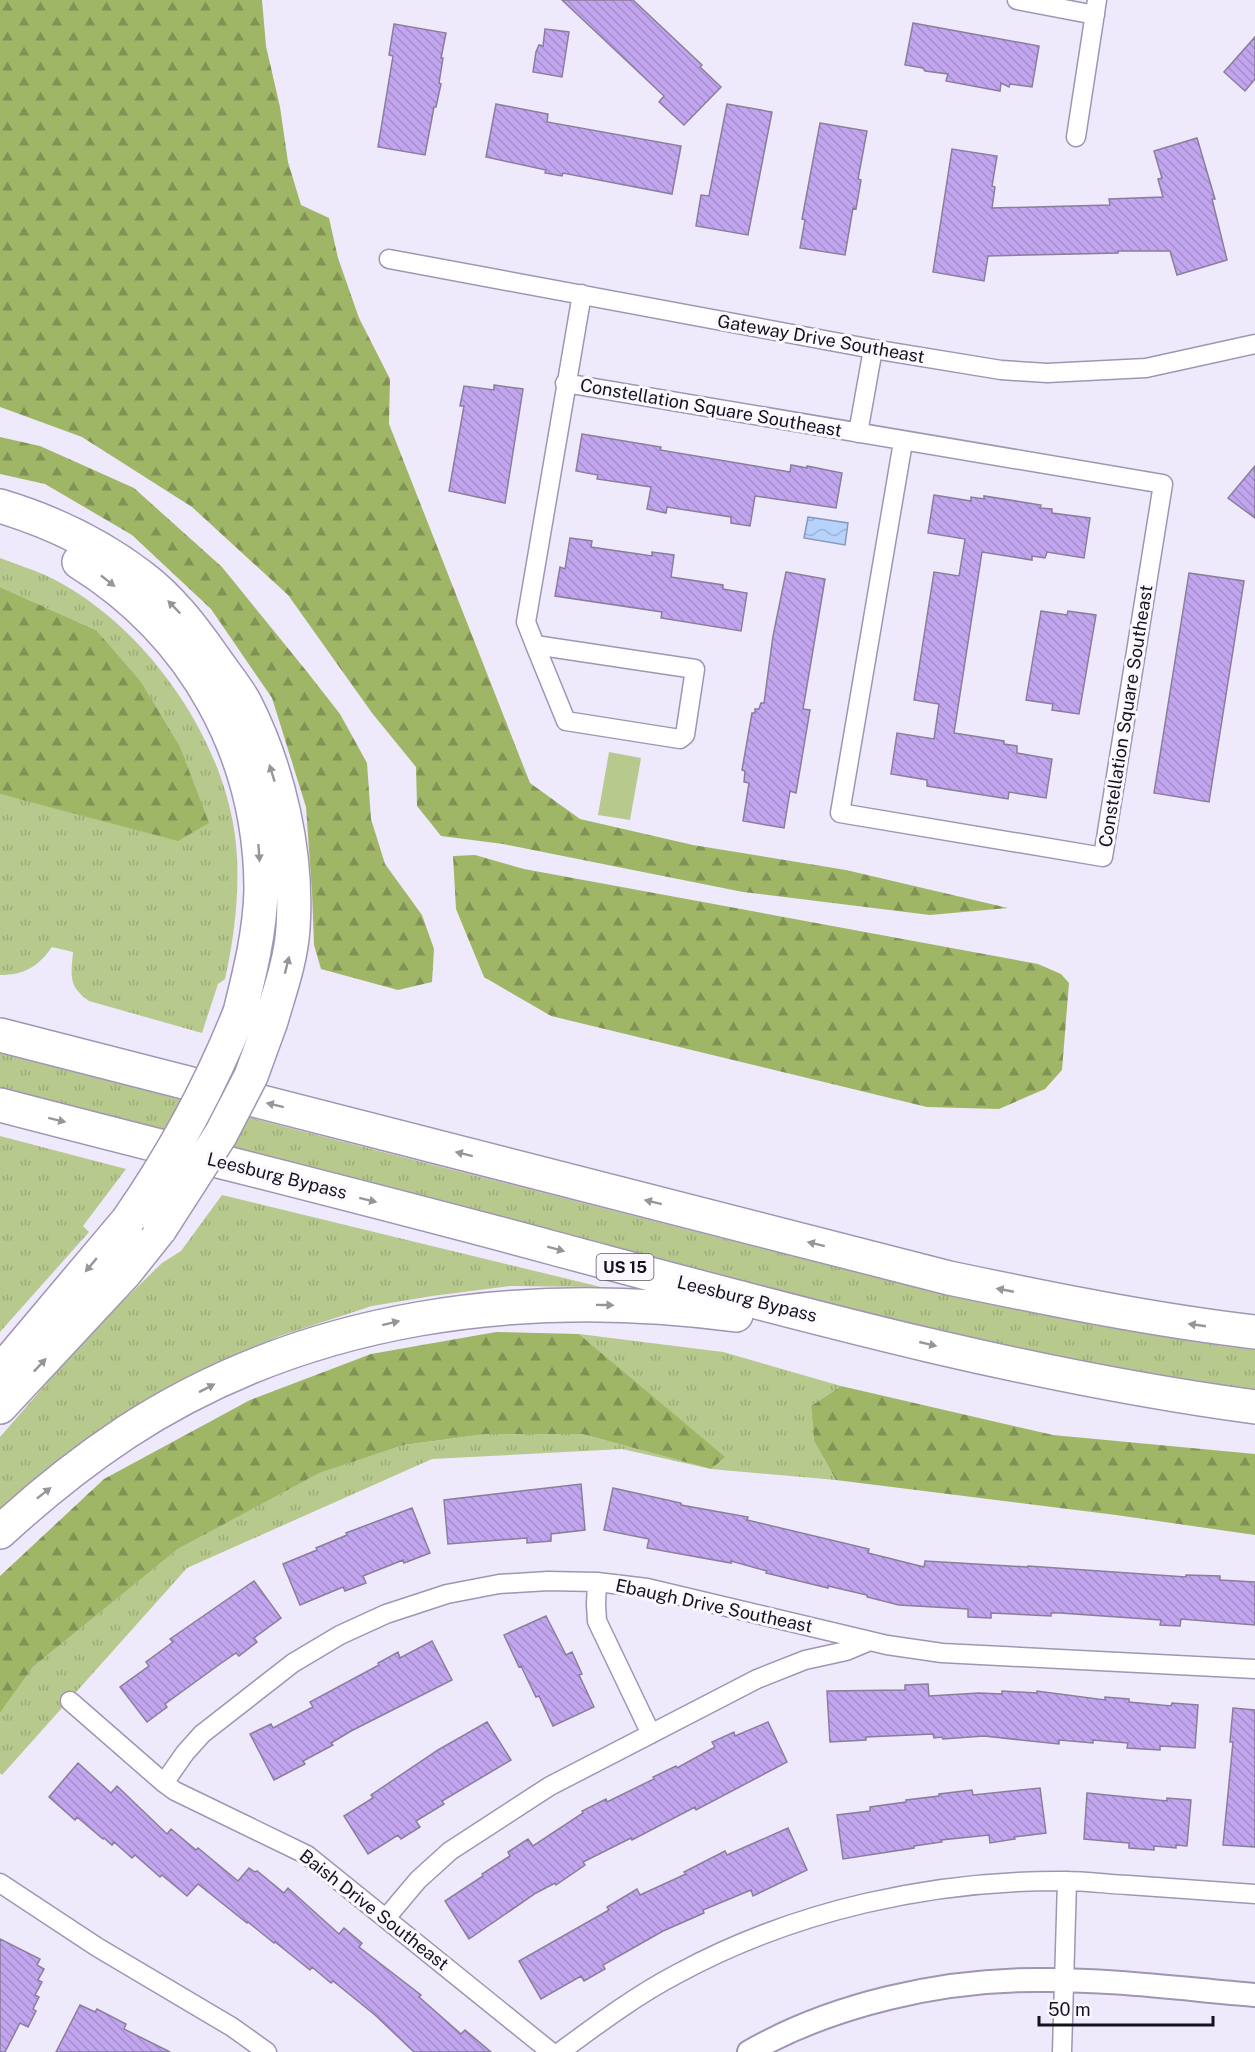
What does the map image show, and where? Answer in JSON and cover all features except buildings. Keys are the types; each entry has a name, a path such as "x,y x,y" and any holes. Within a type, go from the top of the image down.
{"highway":[{"path":"0,506 51,525 102,550 142,577 176,608 200,638 244,702 263,745 278,793 293,875 293,928 289,961 271,1021 251,1076 221,1134 160,1229 125,1273 0,1407"},
{"path":"0,529 30,536 101,575 137,604 165,632 189,663 214,702 245,775 260,852 261,892 258,931 240,1012 224,1053 186,1127 157,1179 128,1220 0,1372"},
{"path":"0,1033 949,1278 1093,1307 1255,1332"},
{"name":"Leesburg Bypass","path":"0,1105 886,1334 1069,1378 1255,1407"},
{"path":"0,1532 91,1457 162,1411 226,1378 291,1352 401,1321 513,1306 635,1306 692,1309 886,1334"}],"street":[{"path":"1017,0 1096,8 1076,137"},
{"name":"Gateway Drive Southeast","path":"389,260 873,349 1001,370 1047,373 1146,368 1255,344"},
{"name":"Constellation Square Southeast","path":"535,645 695,669 685,735 680,739 566,721 535,645 526,622 582,294"},
{"name":"Constellation Square Southeast","path":"858,434 873,349"},
{"name":"Constellation Square Southeast","path":"565,383 903,442 1163,484 1103,857 840,813 903,442"},
{"name":"Ebaugh Drive Southeast","path":"164,1784 185,1753 202,1734 284,1669 340,1635 386,1614 447,1594 500,1584 548,1581 597,1582 647,1588 870,1641 942,1653 1255,1669"},
{"path":"597,1582 597,1621 651,1734"},
{"path":"386,1918 418,1880 450,1851 550,1786 757,1679 806,1660 846,1652 870,1641"},
{"name":"Baish Drive Southeast","path":"70,1701 164,1784 307,1855 551,2052"},
{"path":"560,2052 627,2003 678,1973 744,1943 805,1920 862,1904 929,1890 996,1883 1067,1881 1255,1894"},
{"path":"1062,2052 1067,1881"},
{"path":"0,1883 97,1947 232,2027 267,2052"},
{"path":"749,2052 828,2015 887,2000 970,1984 1065,1980 1255,1995"}],"green space":[{"path":"0,0 262,0 266,46 280,107 288,162 301,205 329,218 338,258 359,318 390,379 389,424 530,783 580,819 693,845 846,870 1008,908 930,915 743,892 503,844 441,836 417,806 416,767 372,713 288,595 192,507 82,437 0,407"},
{"path":"0,437 40,446 134,488 222,567 308,673 340,714 367,763 371,819 385,864 422,915 434,949 432,982 398,990 321,969 314,945 306,807 272,698 211,609 132,535 45,484 0,474"},
{"path":"0,558 47,576 83,597 118,624 149,656 177,692 201,732 219,773 231,815 237,857 236,903 225,979 218,984 202,1033 89,1001 77,990 72,980 73,952 52,947 30,969 0,975 0,794 38,803 96,630 0,587"},
{"path":"0,587 96,630 141,682 180,747 209,823 178,841 0,794"},
{"path":"609,752 641,758 630,820 598,815"},
{"path":"475,855 524,869 1038,964 1061,974 1069,983 1062,1070 1045,1089 999,1109 927,1107 551,1016 484,977 456,909 453,856"},
{"path":"0,1053 897,1282 1111,1328 1255,1350 1255,1392 1201,1385 962,1338 0,1093"},
{"path":"0,1136 126,1169 83,1226 89,1232 0,1332"},
{"path":"222,1195 601,1287 510,1286 432,1296 372,1306 280,1336 214,1365 144,1403 0,1518 0,1437 94,1329 162,1263 181,1251"},
{"path":"496,1332 579,1334 725,1457 711,1469 582,1434 486,1434 404,1445 319,1473 178,1549 33,1667 0,1713 0,1576 104,1479 250,1400 371,1354"},
{"path":"579,1334 723,1352 841,1386 811,1406 814,1441 836,1480 711,1469 724,1457"},
{"path":"841,1386 1053,1435 1255,1454 1255,1535 836,1480 814,1441 811,1406"},
{"path":"486,1434 582,1434 711,1469 622,1449 432,1459 187,1568 2,1775 0,1773 0,1713 33,1667 178,1549 318,1473 404,1445"}],"water":[{"path":"808,517 848,523 845,545 804,538"}]}
